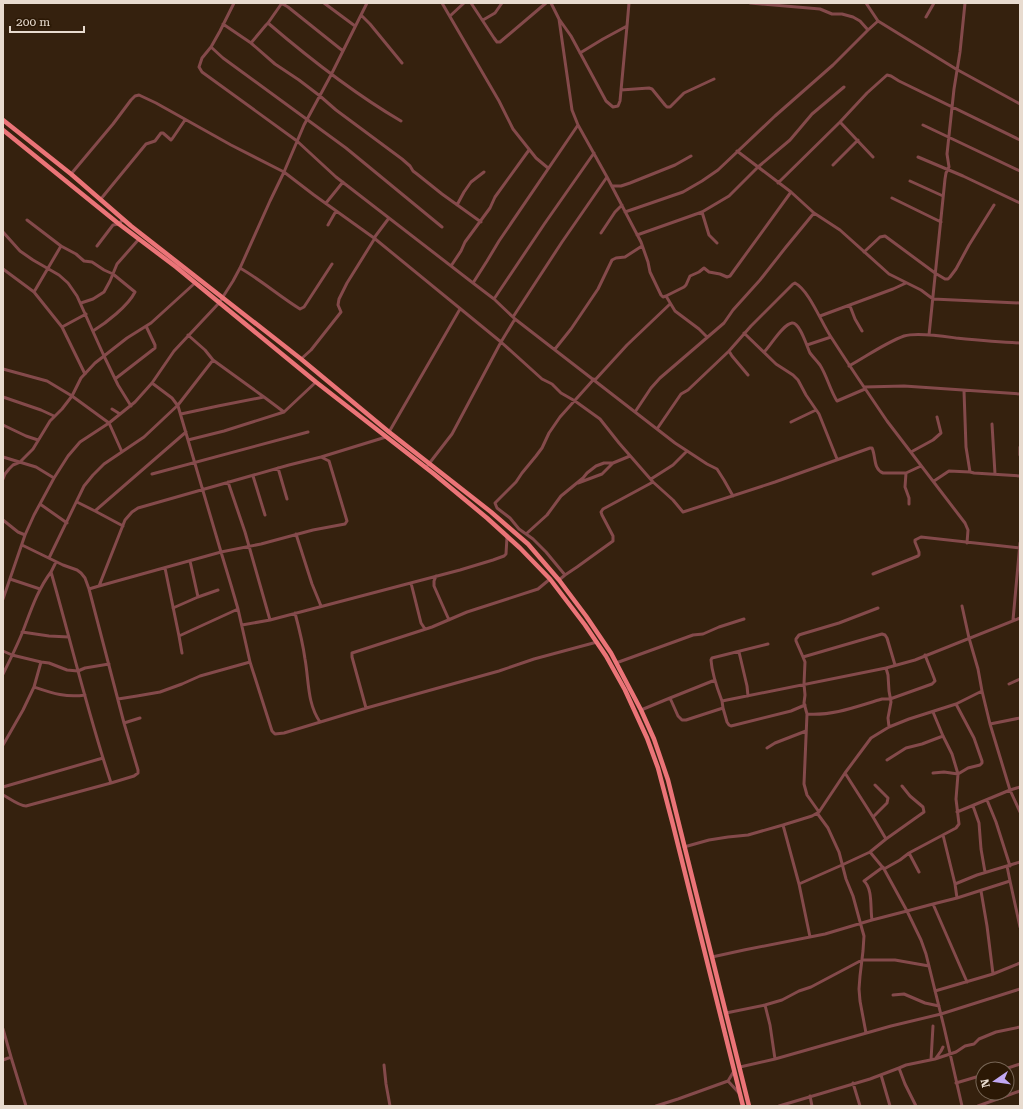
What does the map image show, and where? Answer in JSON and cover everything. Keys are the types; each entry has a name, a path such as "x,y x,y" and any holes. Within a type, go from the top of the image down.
{"highway":[{"path":"3,120 123,219 491,512 528,544 559,580 611,653 641,710 654,739 668,780 749,1106"},
{"path":"3,130 487,518 520,548 550,579 585,625 597,642 625,690 658,768 743,1106"},
{"path":"322,386 326,381"}],"street":[{"path":"234,3 211,47 202,58 199,65 202,72 297,141 336,177 675,443 717,469 732,496"},
{"path":"251,43 268,23 281,3 343,50"},
{"path":"324,3 355,26"},
{"path":"3,599 25,535 34,515 68,456 80,442 109,423 131,406 152,383 174,351 188,334 219,303 233,281 297,141 367,3"},
{"path":"442,3 480,70 500,100 513,129 536,158 548,168"},
{"path":"450,16 464,3"},
{"path":"471,3 496,41 500,42 546,3"},
{"path":"483,20 495,13 502,3"},
{"path":"551,3 559,19 571,36 606,101 613,107 620,104 629,3"},
{"path":"750,3 820,9 832,14 842,14 860,21 868,30"},
{"path":"866,3 878,21 956,69 1020,104"},
{"path":"926,17 934,3"},
{"path":"929,335 945,179 949,167 947,154 956,69 960,52 965,3"},
{"path":"361,15 402,63"},
{"path":"559,19 572,110 578,126 612,186 637,235 648,262 650,272 663,297 684,287 690,276 704,268 710,272 727,277 730,276 791,192"},
{"path":"625,212 683,192 718,170 737,151 833,65 878,21"},
{"path":"268,23 331,75 376,107 401,121"},
{"path":"223,24 251,43 275,64 320,96 336,110 402,159 413,171 481,222"},
{"path":"580,53 603,38 627,26"},
{"path":"211,47 223,58 346,148 442,227"},
{"path":"778,183 886,75 891,76 1020,140"},
{"path":"621,90 652,89 665,105 670,107 684,93 714,79"},
{"path":"637,235 702,212 729,196 758,167 790,140 812,114 844,87"},
{"path":"70,174 113,124 131,100 137,95 156,103 185,120 284,172 375,238 501,342 542,379 552,384 561,393 600,419 630,456 683,512 871,448 880,472 906,473 921,466"},
{"path":"100,200 146,144 155,141 161,133 171,140 185,120"},
{"path":"840,122 873,157"},
{"path":"923,125 1020,171"},
{"path":"472,283 548,168 578,126"},
{"path":"833,165 858,140"},
{"path":"451,266 465,242 490,208 495,197 529,150"},
{"path":"737,151 791,192 814,213 840,230 889,274 921,290 933,300 1020,303"},
{"path":"494,300 544,222 594,153"},
{"path":"612,186 621,186 630,183 675,165 691,156"},
{"path":"918,158 963,176 1020,203"},
{"path":"457,205 471,182 484,172"},
{"path":"425,468 452,434 514,318 562,242 607,177"},
{"path":"910,181 943,196"},
{"path":"326,203 343,182"},
{"path":"892,198 941,222"},
{"path":"602,233 615,212 622,205"},
{"path":"864,252 880,237 885,236 945,279 950,277 956,269 994,205"},
{"path":"328,225 336,210"},
{"path":"702,212 709,235 716,243"},
{"path":"635,412 651,388 660,378 724,324 733,310 760,280 814,213"},
{"path":"300,359 311,350 341,312 338,305 339,299 347,283 389,218"},
{"path":"97,246 113,225 119,224 123,219"},
{"path":"27,220 61,246 76,254 84,262 92,262 113,274 135,292 124,306 93,331"},
{"path":"3,232 20,251 59,275 68,283 81,303 115,380 131,406"},
{"path":"81,303 104,292 117,264 139,239"},
{"path":"34,292 61,246"},
{"path":"555,349 571,329 598,289 612,260 619,257 625,257 642,246"},
{"path":"240,268 255,276 300,309 304,307 332,264"},
{"path":"3,269 34,292 62,327 85,374"},
{"path":"820,316 893,289 906,282"},
{"path":"3,479 5,474 13,465 20,462 33,449 54,416 62,409 72,396 81,378 95,363 127,338 151,323 195,283"},
{"path":"657,429 681,394 688,390 729,351 765,311 795,283 806,293 849,366 921,466 965,523 968,530 967,543"},
{"path":"666,296 675,311 707,337"},
{"path":"564,575 546,552 497,508 495,503 516,482 536,456 542,448 549,433 560,418 627,345 670,304"},
{"path":"850,306 862,331"},
{"path":"389,432 460,309"},
{"path":"62,327 86,314"},
{"path":"764,352 778,334 789,324 792,323 798,326 810,353 820,365 837,401 865,388 904,386 1020,394"},
{"path":"115,380 156,348 146,326"},
{"path":"744,333 776,364 798,380 819,414 838,460"},
{"path":"188,334 213,360 284,412"},
{"path":"849,366 886,345 904,336 910,335 929,335 1020,343"},
{"path":"807,345 831,337"},
{"path":"729,351 748,375"},
{"path":"49,558 84,486 93,475 104,464 144,437 178,405 213,360"},
{"path":"3,370 47,382 72,396 109,423 122,452"},
{"path":"188,440 224,431 284,412 316,382"},
{"path":"152,383 172,398 178,405 238,609 250,662 272,731 275,734 284,733 597,642"},
{"path":"964,391 966,439 970,472"},
{"path":"3,397 54,416"},
{"path":"181,414 264,397"},
{"path":"112,409 120,414"},
{"path":"792,422 816,410"},
{"path":"911,452 941,433 937,418"},
{"path":"992,424 995,474"},
{"path":"3,425 38,440"},
{"path":"95,511 186,432"},
{"path":"152,474 308,432"},
{"path":"99,586 126,520 132,512 138,508 202,489 333,454 386,437"},
{"path":"1020,447 1020,455"},
{"path":"559,580 613,541 614,536 601,512 603,509 652,480 673,465 687,451"},
{"path":"329,461 333,454"},
{"path":"526,534 547,515 561,496 584,478 587,473 596,466 630,456"},
{"path":"3,457 36,467 54,478"},
{"path":"89,589 221,552 249,547 296,534 346,523 347,520 329,461 321,457"},
{"path":"575,484 602,474 613,462"},
{"path":"278,468 287,499"},
{"path":"934,482 948,471 1020,476"},
{"path":"906,473 905,487 909,498 909,504"},
{"path":"253,476 265,514"},
{"path":"228,482 270,620"},
{"path":"77,502 123,526"},
{"path":"40,504 67,523"},
{"path":"3,520 18,532 25,535"},
{"path":"296,534 312,584 321,606"},
{"path":"242,625 270,620 411,583 504,556 507,550 507,536"},
{"path":"873,574 918,556 919,552 915,542 921,537 1020,548"},
{"path":"528,544 533,539"},
{"path":"1013,620 1020,542"},
{"path":"3,795 21,806 26,806 134,776 138,770 85,578 77,570 56,562 22,545"},
{"path":"190,561 198,597"},
{"path":"3,674 31,608 45,580 52,572 56,562"},
{"path":"165,568 182,653"},
{"path":"52,572 78,671 111,783"},
{"path":"436,576 434,586 449,620"},
{"path":"10,579 40,590"},
{"path":"366,708 351,654 425,629 467,612 538,589 550,579"},
{"path":"411,583 421,623 425,629"},
{"path":"3,585 7,586"},
{"path":"173,608 218,590"},
{"path":"962,606 969,638 975,655 990,724 1010,790 1020,812"},
{"path":"866,1033 860,1001 860,976 864,936 839,852 828,828 805,789 807,714 804,684 805,667 804,657 796,639 799,635 839,623 878,608"},
{"path":"179,636 238,609"},
{"path":"296,613 305,660 308,693 316,717 320,722"},
{"path":"722,701 886,668 915,660 1020,618"},
{"path":"616,663 744,619"},
{"path":"22,632 69,637"},
{"path":"804,657 882,634 887,638 896,665"},
{"path":"768,644 712,658 711,662 715,680 727,722 731,726 792,712 805,706"},
{"path":"3,651 12,655 49,663 67,670 78,671 85,668 108,664"},
{"path":"738,652 747,686 748,696"},
{"path":"807,714 814,715 834,713 882,699 890,699 934,683 935,681 925,655"},
{"path":"3,744 34,688 41,662"},
{"path":"118,699 160,692 200,676 250,662"},
{"path":"886,668 891,702 888,718 889,728"},
{"path":"641,710 715,680"},
{"path":"1009,684 1020,680"},
{"path":"34,688 66,696 74,697 85,695"},
{"path":"679,849 708,840 748,835 812,816 818,812 871,738 909,719 956,704 982,691"},
{"path":"670,698 678,716 682,720 723,708"},
{"path":"933,773 944,772 958,774 968,768 980,765 982,763 974,738 956,704"},
{"path":"872,920 870,890 864,881 909,853 958,826 959,824 956,799 958,774 952,754 933,712"},
{"path":"124,723 140,718"},
{"path":"990,724 1020,718"},
{"path":"767,748 781,740 806,731"},
{"path":"887,760 906,748 943,736"},
{"path":"3,786 103,758"},
{"path":"845,773 886,839"},
{"path":"873,816 887,803 888,798 875,785"},
{"path":"799,884 870,852 924,812 923,807 910,796 902,786"},
{"path":"957,812 1020,787"},
{"path":"987,800 996,822 1008,866 1020,927"},
{"path":"973,806 979,823 984,872"},
{"path":"783,825 799,884 810,937"},
{"path":"943,835 957,898"},
{"path":"870,852 884,868 908,911 924,947 962,1106"},
{"path":"909,853 919,872"},
{"path":"955,884 984,872 1020,862"},
{"path":"712,957 825,934 860,923 957,898 1010,881"},
{"path":"981,891 993,974"},
{"path":"933,904 967,982"},
{"path":"1016,908 1020,907"},
{"path":"726,1013 782,1000 811,987 862,960 895,960 929,966"},
{"path":"935,991 993,974 1020,963"},
{"path":"740,1067 941,1014 1020,989"},
{"path":"893,995 904,994 924,1003 939,1006"},
{"path":"764,1004 770,1026 775,1059"},
{"path":"933,1026 933,1060"},
{"path":"779,1106 881,1075 906,1065 933,1060 959,1051 988,1035 1020,1027"},
{"path":"3,1029 26,1106"},
{"path":"933,1060 941,1051 943,1046"},
{"path":"3,1060 11,1057"},
{"path":"384,1065 390,1106"},
{"path":"899,1068 916,1106"},
{"path":"656,1106 728,1081 734,1069"},
{"path":"881,1075 890,1106"},
{"path":"956,1083 975,1078"},
{"path":"728,1081 740,1094"},
{"path":"853,1083 860,1106"},
{"path":"978,1106 1020,1091"},
{"path":"810,1096 812,1106"}]}
